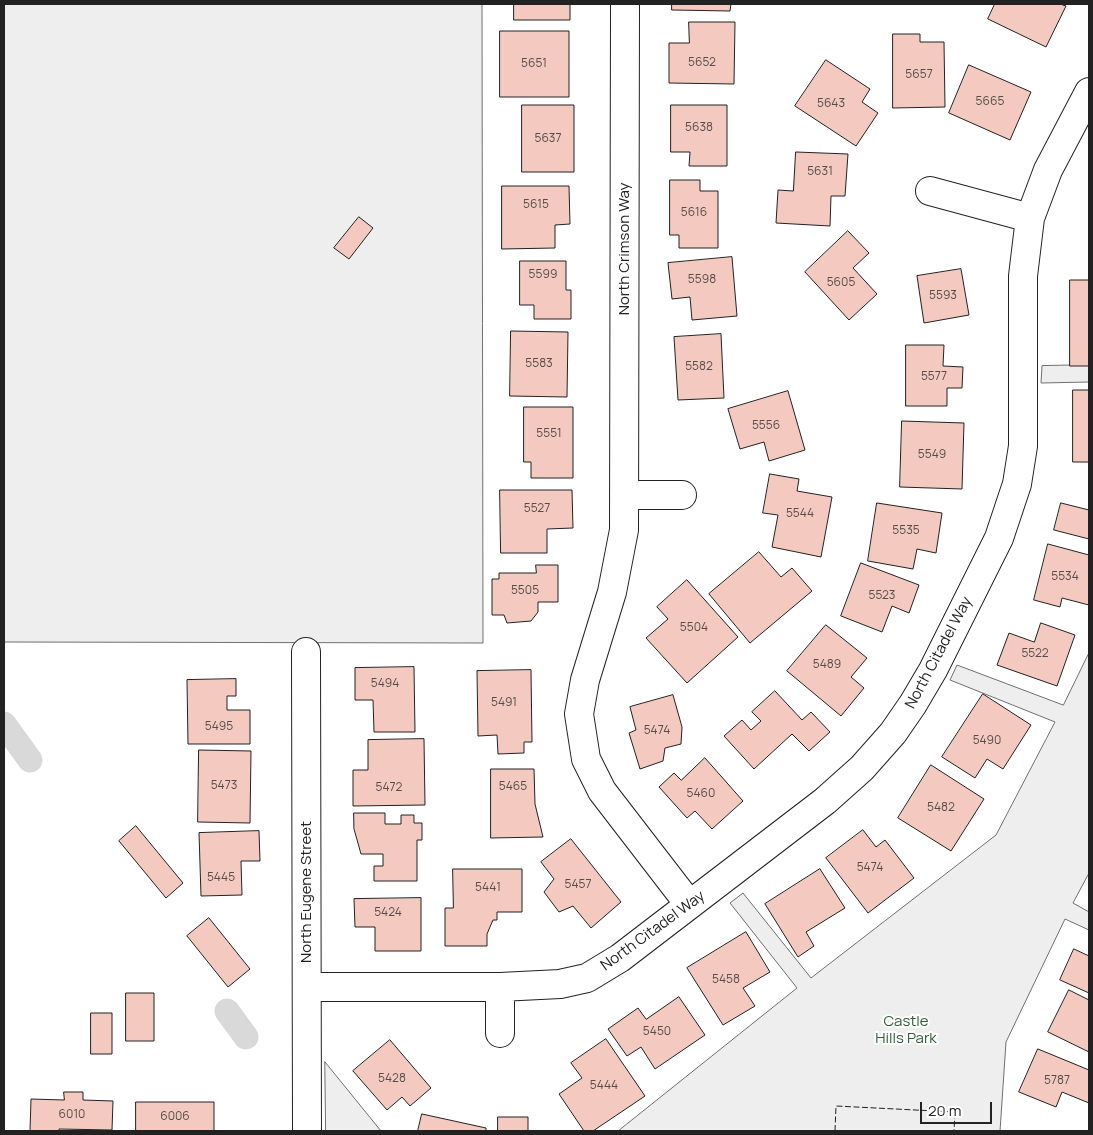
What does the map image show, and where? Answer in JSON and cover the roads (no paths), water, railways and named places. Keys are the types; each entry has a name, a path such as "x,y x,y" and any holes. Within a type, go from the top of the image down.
{"street":[{"name":"North Crimson Way","path":"625,4 624,530 612,592 585,680 579,714 586,759 602,791 689,904"},
{"name":"North Citadel Way","path":"307,987 500,987 560,984 587,978 620,958 825,801 862,768 893,733 933,670 999,538 1017,484 1023,446 1023,276 1030,218 1048,170 1089,92"},
{"path":"930,191 1030,218"},
{"path":"624,495 682,495"},
{"name":"North Eugene Street","path":"306,652 307,1131"},
{"path":"500,987 500,1033"}],"waterway":[{"path":"4,724 30,760"},
{"path":"227,1011 246,1037"}],"park label":[{"name":"Castle Hills Park","path":"906,1030"}]}
